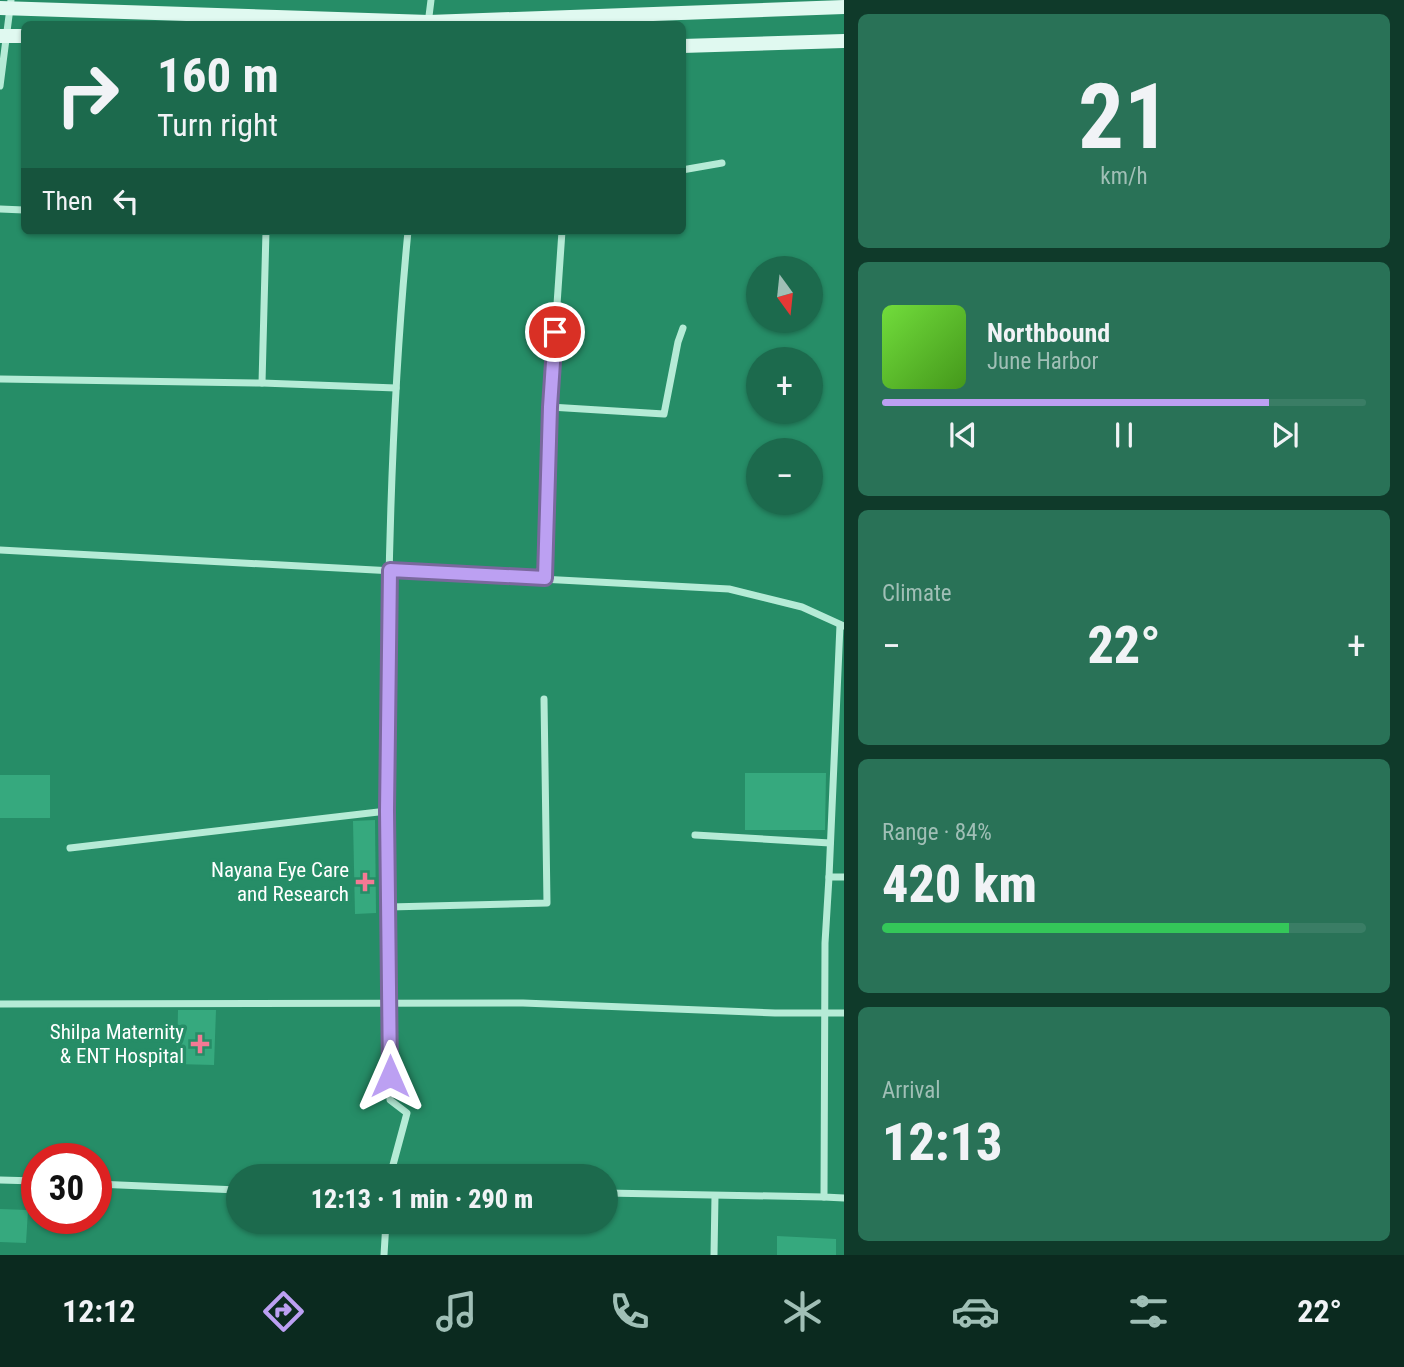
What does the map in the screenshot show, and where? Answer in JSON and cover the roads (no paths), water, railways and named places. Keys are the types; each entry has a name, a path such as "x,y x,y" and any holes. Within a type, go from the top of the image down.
{"street":[{"path":"428,21 431,0"},
{"path":"0,86 7,5 381,21"},
{"path":"483,21 844,8"},
{"path":"3,36 21,36"},
{"path":"686,46 844,41"},
{"path":"686,169 722,163"},
{"path":"0,209 21,210"},
{"path":"262,383 266,235"},
{"path":"393,1164 407,1113 390,1100 387,811 390,503 408,235"},
{"path":"545,578 550,407 562,235"},
{"path":"550,407 664,414 683,328"},
{"path":"0,379 396,388"},
{"path":"0,550 729,589 802,607 842,625 825,943 824,1197"},
{"path":"389,907 547,903 544,699"},
{"path":"834,784 844,784"},
{"path":"69,848 387,811"},
{"path":"695,835 830,843"},
{"path":"828,877 844,877"},
{"path":"0,1004 523,1003 775,1013 844,1013"},
{"path":"0,1180 21,1181"},
{"path":"112,1185 226,1189"},
{"path":"618,1193 844,1198"},
{"path":"715,1196 715,1255"},
{"path":"384,1255 385,1234"}],"place":[{"name":"Nayana Eye Care and Research","path":"365,882"},
{"name":"Shilpa Maternity & ENT Hospital","path":"200,1044"}]}
